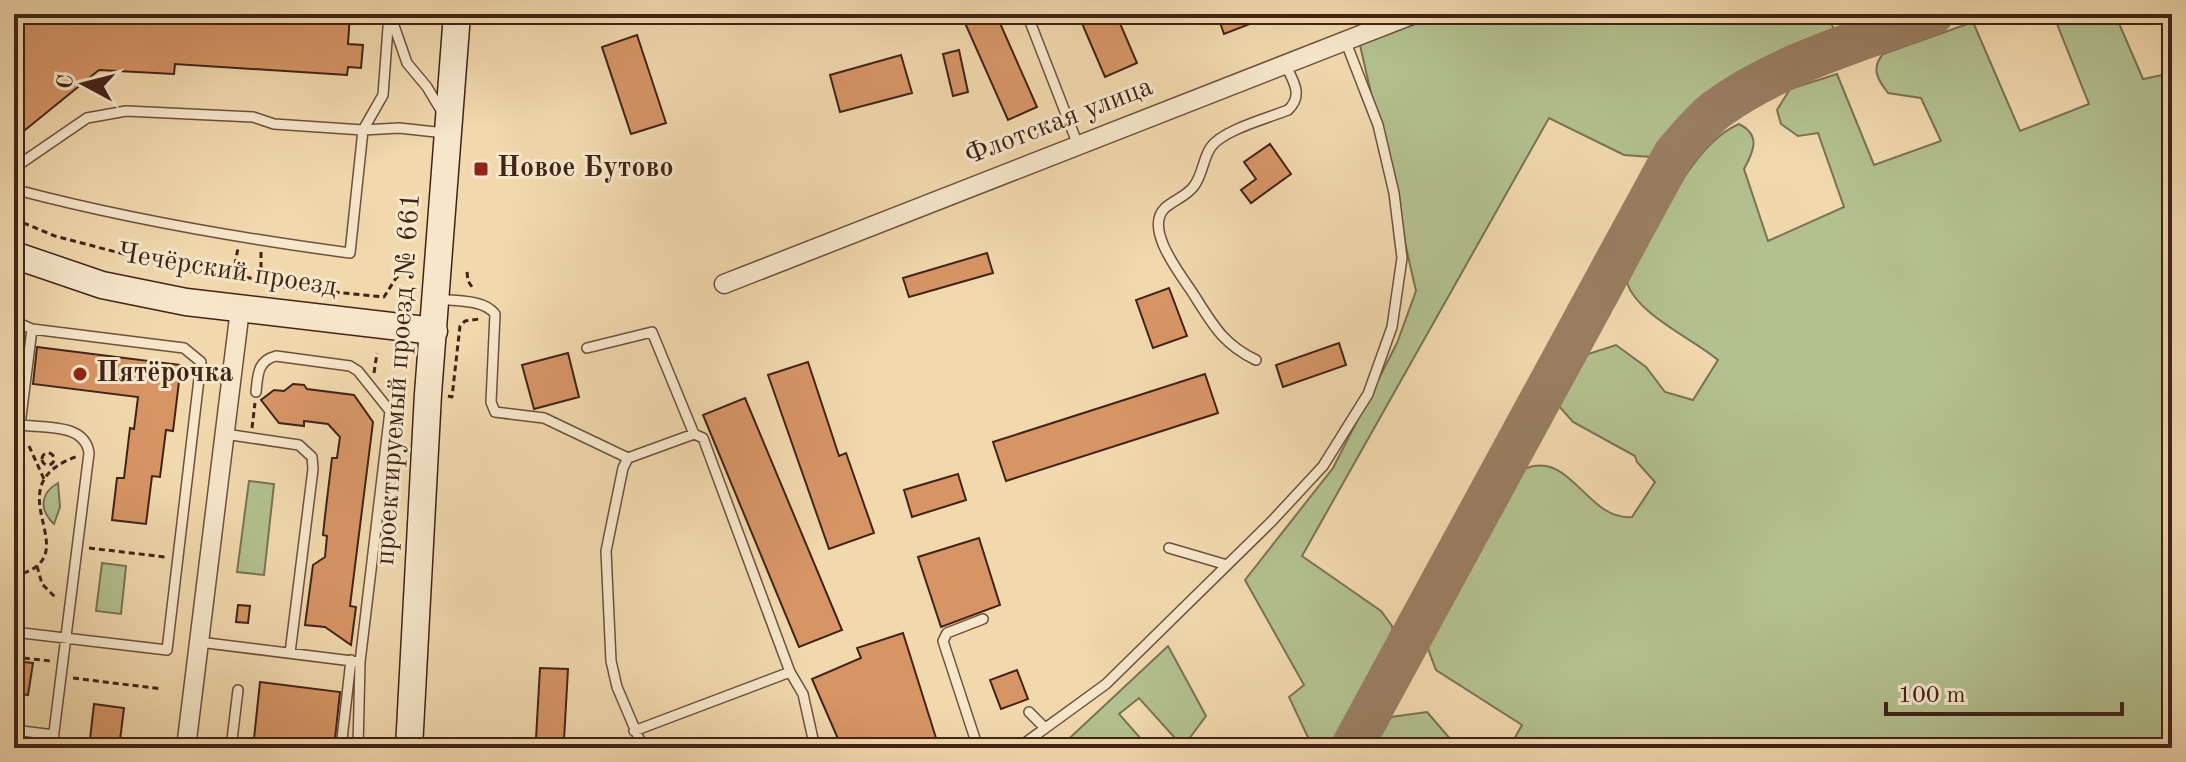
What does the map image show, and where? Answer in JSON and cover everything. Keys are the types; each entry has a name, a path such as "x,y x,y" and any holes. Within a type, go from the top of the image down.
{"main road":[{"name":"проектируемый проезд № 661","path":"409,748 457,14"},
{"name":"Чечёрский проезд","path":"14,255 102,285 186,302 434,331"}],"street":[{"name":"Флотская улица","path":"724,284 1414,14"},
{"path":"186,748 240,309"}],"lane":[{"path":"14,168 87,118 126,111 253,117 274,124 363,130 449,128 427,87 407,63 390,14"},
{"path":"14,186 17,190 77,206 197,227 246,245 350,253 363,130 383,95 390,14"},
{"path":"1027,14 1078,145"},
{"path":"1018,748 1106,684 1227,565 1323,466 1368,394 1392,327 1402,258 1394,193 1378,125 1345,40"},
{"path":"1256,360 1237,351 1219,335 1160,241 1158,222 1162,210 1192,189 1201,175 1209,148 1220,137 1288,110 1296,102 1298,93 1285,64"},
{"path":"436,299 480,304 490,307 495,314 491,402 495,412 544,418 628,458"},
{"path":"14,321 32,329 184,348 201,362 167,650 14,632"},
{"path":"14,474 32,329"},
{"path":"587,348 652,332 694,434 703,438 790,672 803,694 815,748"},
{"path":"256,392 261,365 268,358 276,356 344,365 358,371 390,411 341,748"},
{"path":"20,429 74,432 83,436 89,452 52,748"},
{"path":"225,434 299,445 312,457 290,653"},
{"path":"643,748 617,687 611,661 606,551 623,468 628,458 694,434"},
{"path":"1169,548 1227,565"},
{"path":"978,748 943,641 947,633 983,619"},
{"path":"199,642 356,661"},
{"path":"356,661 358,748"},
{"path":"634,731 790,672"},
{"path":"231,748 238,690"},
{"path":"1029,712 1045,728"},
{"path":"14,730 54,735"}],"path":[{"path":"14,219 55,236 196,273 261,279 274,286 384,297 396,278 409,267"},
{"path":"233,275 237,248 246,245"},
{"path":"261,279 262,252"},
{"path":"467,272 470,288 482,292"},
{"path":"448,396 452,397 460,326 465,321 479,319 479,315"},
{"path":"377,353 374,374 389,391 413,393"},
{"path":"250,438 256,392"},
{"path":"20,429 40,460 44,479"},
{"path":"40,460 47,452 60,463"},
{"path":"14,577 37,566 43,558 46,541 37,508 44,479 60,463 89,452"},
{"path":"40,460 49,465 54,458"},
{"path":"77,547 178,559"},
{"path":"37,566 42,584 49,593 70,607"},
{"path":"14,657 63,663"},
{"path":"61,677 162,689"}],"green space":[{"path":"1441,14 1828,14 1835,33 1826,43 1769,64 1732,85 1695,110 1663,149 1656,149 1651,157 1624,155 1549,118 1302,556 1381,611 1392,626 1394,642 1337,748 1313,748 1289,697 1304,685 1245,580 1333,468 1397,343 1416,291 1360,45"},
{"path":"2053,14 2115,14 2143,79 2172,73 2172,748 1509,748 1522,725 1436,670 1427,646 1524,469 1540,465 1554,469 1567,476 1603,508 1616,515 1632,517 1655,482 1635,456 1573,422 1559,406 1588,354 1616,345 1646,367 1665,392 1693,400 1718,360 1654,316 1633,295 1627,283 1688,171 1721,135 1739,124 1753,138 1753,150 1744,169 1768,241 1844,207 1818,133 1798,136 1781,124 1777,110 1790,89 1837,74 1874,165 1941,141 1921,98 1888,93 1878,78 1877,64 1883,54 1973,22 2020,131 2089,104"},
{"path":"249,481 274,484 264,575 237,572"},
{"path":"58,483 60,507 54,524 46,513 44,502 48,492"},
{"path":"102,563 126,566 121,614 96,611"},
{"path":"1168,646 1206,716 1183,747 1139,698 1119,714 1149,748 1100,748 1097,744 1090,748 1059,748"},
{"path":"1427,712 1458,748 1374,748 1391,717"}],"building":[{"path":"14,14 350,14 348,44 363,45 361,68 348,67 347,75 175,64 174,74 99,70 14,139"},
{"path":"961,14 996,14 1037,107 1008,120"},
{"path":"1078,14 1116,14 1137,63 1105,77"},
{"path":"1217,14 1273,14 1273,15 1224,34"},
{"path":"637,35 666,123 631,134 602,47"},
{"path":"959,50 968,92 953,96 943,54"},
{"path":"901,55 912,93 840,112 830,75"},
{"path":"1270,144 1291,174 1251,203 1241,190 1256,179 1244,162"},
{"path":"987,253 993,273 909,297 903,278"},
{"path":"1169,288 1187,336 1153,348 1136,300"},
{"path":"1339,343 1346,365 1283,387 1276,365"},
{"path":"14,344 22,345 18,382 14,382"},
{"path":"37,347 181,365 173,431 166,430 160,477 152,476 146,524 112,520 117,478 124,478 130,428 134,429 138,397 33,384"},
{"path":"568,353 579,397 534,409 522,365"},
{"path":"808,362 839,456 846,453 874,533 829,549 768,375"},
{"path":"1205,374 1218,413 1006,481 993,442"},
{"path":"293,384 304,385 307,389 354,395 373,422 350,606 356,607 351,645 325,627 305,625 313,565 325,557 327,536 323,535 332,458 337,458 340,437 328,424 304,421 304,426 279,423 261,400 274,390 284,391"},
{"path":"745,398 842,630 799,647 703,415"},
{"path":"958,474 966,500 912,517 904,490"},
{"path":"979,538 1000,605 941,627 918,557"},
{"path":"238,605 250,606 248,623 236,622"},
{"path":"903,633 937,741 916,748 889,748 887,741 870,748 842,748 812,679 861,658 857,648"},
{"path":"14,661 33,663 28,695 14,693"},
{"path":"540,668 568,669 564,740 536,739"},
{"path":"1017,670 1028,699 1001,709 990,680"},
{"path":"260,682 340,692 334,748 253,748"},
{"path":"94,704 124,708 119,748 89,748"}],"taxiway":[{"path":"1351,748 1674,154 1711,114 1741,93 1822,54 1933,14"}],"place":[{"name":"Новое Бутово","path":"481,169"},
{"name":"Пятёрочка","path":"80,374"}]}
